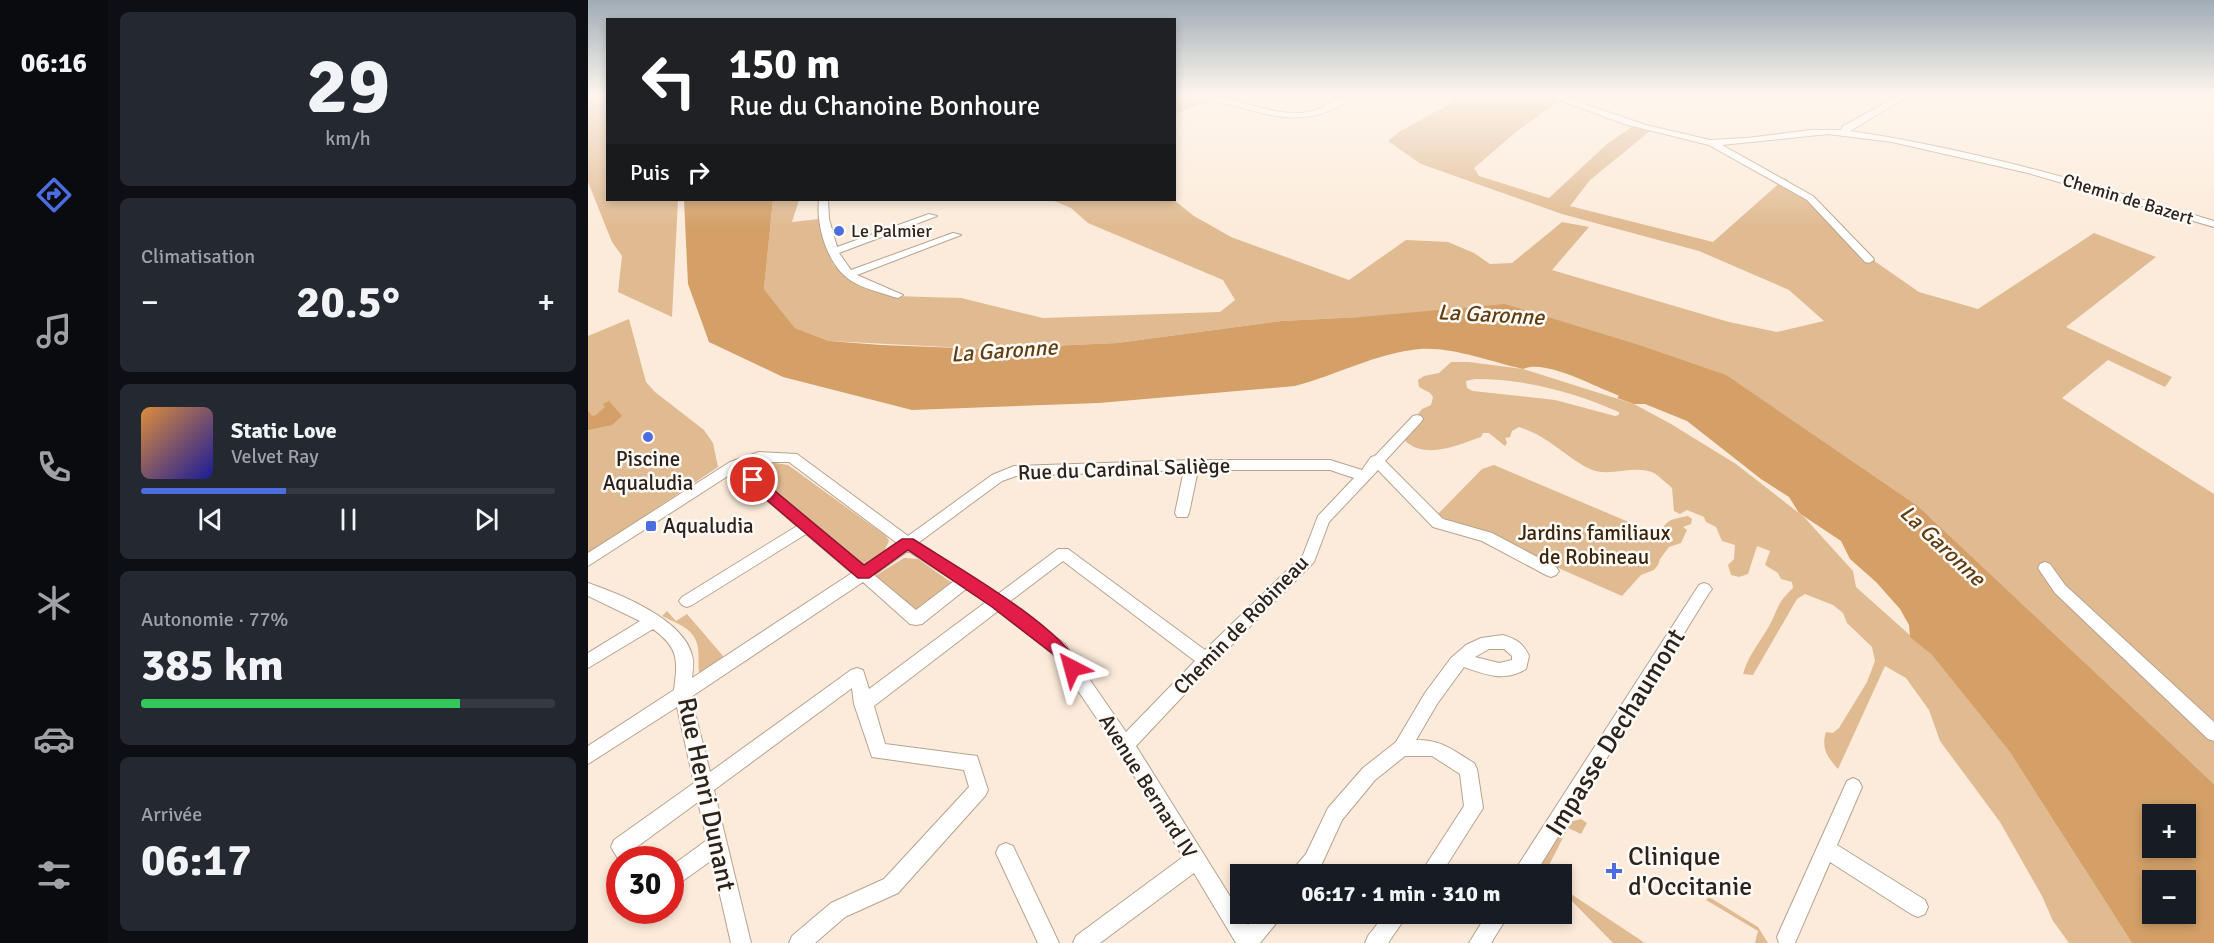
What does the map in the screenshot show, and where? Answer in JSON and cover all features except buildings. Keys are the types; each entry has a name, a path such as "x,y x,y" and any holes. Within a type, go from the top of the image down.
{"street":[{"name":"Chemin de Bazert","path":"1699,139 1712,142 1742,139"},
{"name":"Chemin de Bazert","path":"1889,139 2026,168 2214,225"},
{"path":"1712,142 1810,198 1869,260"},
{"path":"823,201 822,218 834,251 849,274 898,294"},
{"path":"834,251 932,216"},
{"path":"849,274 956,235"},
{"name":"Chemin de Robineau","path":"1125,745 1206,660 1309,558 1323,520 1362,475 1417,419"},
{"name":"Avenue Bernard IV","path":"588,560 735,465 759,457 792,457 908,543 998,602 1059,649 1125,745 1194,860 1248,943"},
{"path":"1376,460 1438,523 1487,537 1551,571"},
{"path":"735,465 916,619 966,581"},
{"path":"1182,513 1192,465"},
{"name":"Rue du Cardinal Saliège","path":"588,756 864,574 997,478 1014,471 1192,465 1330,465 1362,475"},
{"path":"687,601 806,527"},
{"path":"863,704 1063,553 1206,660"},
{"path":"2045,568 2060,589 2214,733"},
{"name":"Rue Henri Dunant","path":"588,589 654,621 672,634 684,652 682,693 716,845 741,943"},
{"name":"Impasse Dechaumont","path":"1530,864 1704,590"},
{"path":"588,661 654,621"},
{"path":"1310,864 1335,814 1369,774 1402,748 1445,678 1461,659"},
{"path":"622,846 857,675 863,704 878,751 971,762 979,789 891,886 838,910 799,943"},
{"path":"1402,748 1434,748 1468,769 1474,808 1437,864"},
{"path":"1787,937 1853,787"},
{"path":"684,869 716,845"},
{"path":"1826,849 1918,907"},
{"path":"1006,853 1049,943"},
{"path":"1083,943 1194,860"},
{"path":"1248,943 1263,924"},
{"path":"1375,943 1390,924"},
{"path":"1479,943 1492,924"}],"green space":[{"path":"588,139 606,139 606,201 678,201 672,317 618,292 622,256 612,242 588,182"},
{"path":"1390,139 1508,139 1474,168 1479,176 1549,198 1614,139 1640,139 1590,180 1570,206 1713,242 1785,178 1870,258 1919,292 1978,309 2094,233 2156,257 2066,327 2172,377 2165,387 2108,360 2062,398 2214,494 2214,784 1918,506 1774,408 1361,317 1281,321 1117,343 985,349 829,341 795,328 764,289 773,201 799,201 792,222 819,219 821,234 833,264 854,280 894,296 961,298 1043,318 1220,312 1235,300 1223,280 1088,223 1071,208 1054,201 1175,201 1194,216 1231,237 1349,280 1406,240 1448,242 1474,253 1490,264 1512,263 1562,222 1589,227 1552,270 1729,322 1777,332 1824,321 1789,290 1699,251 1562,214 1421,164 1388,141"},
{"name":"Piscine Aqualudia","path":"629,319 646,382 655,392 704,430 713,443 718,467 588,554 588,336"},
{"path":"1451,362 1523,369 1634,404 1736,464 1804,517 1853,571 1856,587 1931,654 2009,751 2132,943 2069,943 2053,921 2042,896 2000,822 1940,741 1929,710 1906,678 1885,666 1838,769 1834,765 1825,748 1826,732 1833,733 1839,728 1867,682 1875,661 1872,647 1847,623 1843,613 1833,605 1805,594 1797,599 1753,675 1743,674 1780,603 1793,588 1792,582 1781,579 1778,573 1765,565 1770,551 1757,546 1748,574 1739,577 1731,575 1728,565 1734,559 1735,545 1722,541 1716,527 1706,522 1704,517 1687,510 1680,514 1674,511 1672,488 1654,473 1638,470 1605,472 1590,469 1548,441 1519,427 1512,431 1510,437 1505,438 1507,443 1505,446 1489,433 1483,433 1481,437 1452,447 1432,450 1414,447 1405,441 1418,414 1422,409 1431,405 1433,397 1419,387 1418,380 1424,376 1439,373","holes":["1494,380 1531,384 1567,393 1619,412 1619,415 1615,416 1555,400 1473,391 1467,388 1466,381"]},
{"path":"769,462 788,465 886,536 889,541 884,551 863,566 747,467"},
{"name":"Jardins familiaux de Robineau","path":"1494,465 1657,534 1672,520 1688,516 1692,519 1691,524 1683,527 1687,530 1681,543 1669,547 1654,570 1641,575 1622,596 1437,515 1482,469"},
{"path":"904,558 918,559 955,585 917,611 875,576"},
{"path":"667,611 676,621 687,614 723,656 723,659 699,673 698,651 694,636 679,624 662,616"},
{"path":"1581,819 1587,823 1581,834 1568,828 1550,864 1540,864 1566,823"},
{"path":"1572,895 1645,943 1613,943 1572,901"},
{"path":"1709,897 1758,927 1768,943 1755,943 1758,931 1706,900"}],"water":[{"name":"La Garonne","path":"684,201 773,201 764,289 795,328 829,341 985,349 1117,343 1281,321 1361,317 1505,304 1639,345 1726,375 1918,506 2214,784 2214,943 2132,943 2009,751 1931,654 1910,637 1909,625 1900,609 1876,582 1850,559 1841,541 1799,513 1789,497 1761,479 1687,421 1645,404 1634,404 1617,398 1619,396 1556,370 1532,367 1523,369 1446,350 1433,349 1404,351 1388,355 1295,386 1099,403 912,410 783,377 709,342 688,284"},
{"path":"609,401 622,416 612,425 588,430 588,411 592,416 596,415 605,407 603,404"}],"place":[{"name":"Le Palmier","path":"839,231"},
{"name":"Piscine Aqualudia","path":"648,437"},
{"name":"Aqualudia","path":"651,526"},
{"name":"Clinique d'Occitanie","path":"1614,871"}],"route":[{"path":"753,480 864,574 908,543 998,602 1059,649 1072,668"}]}
